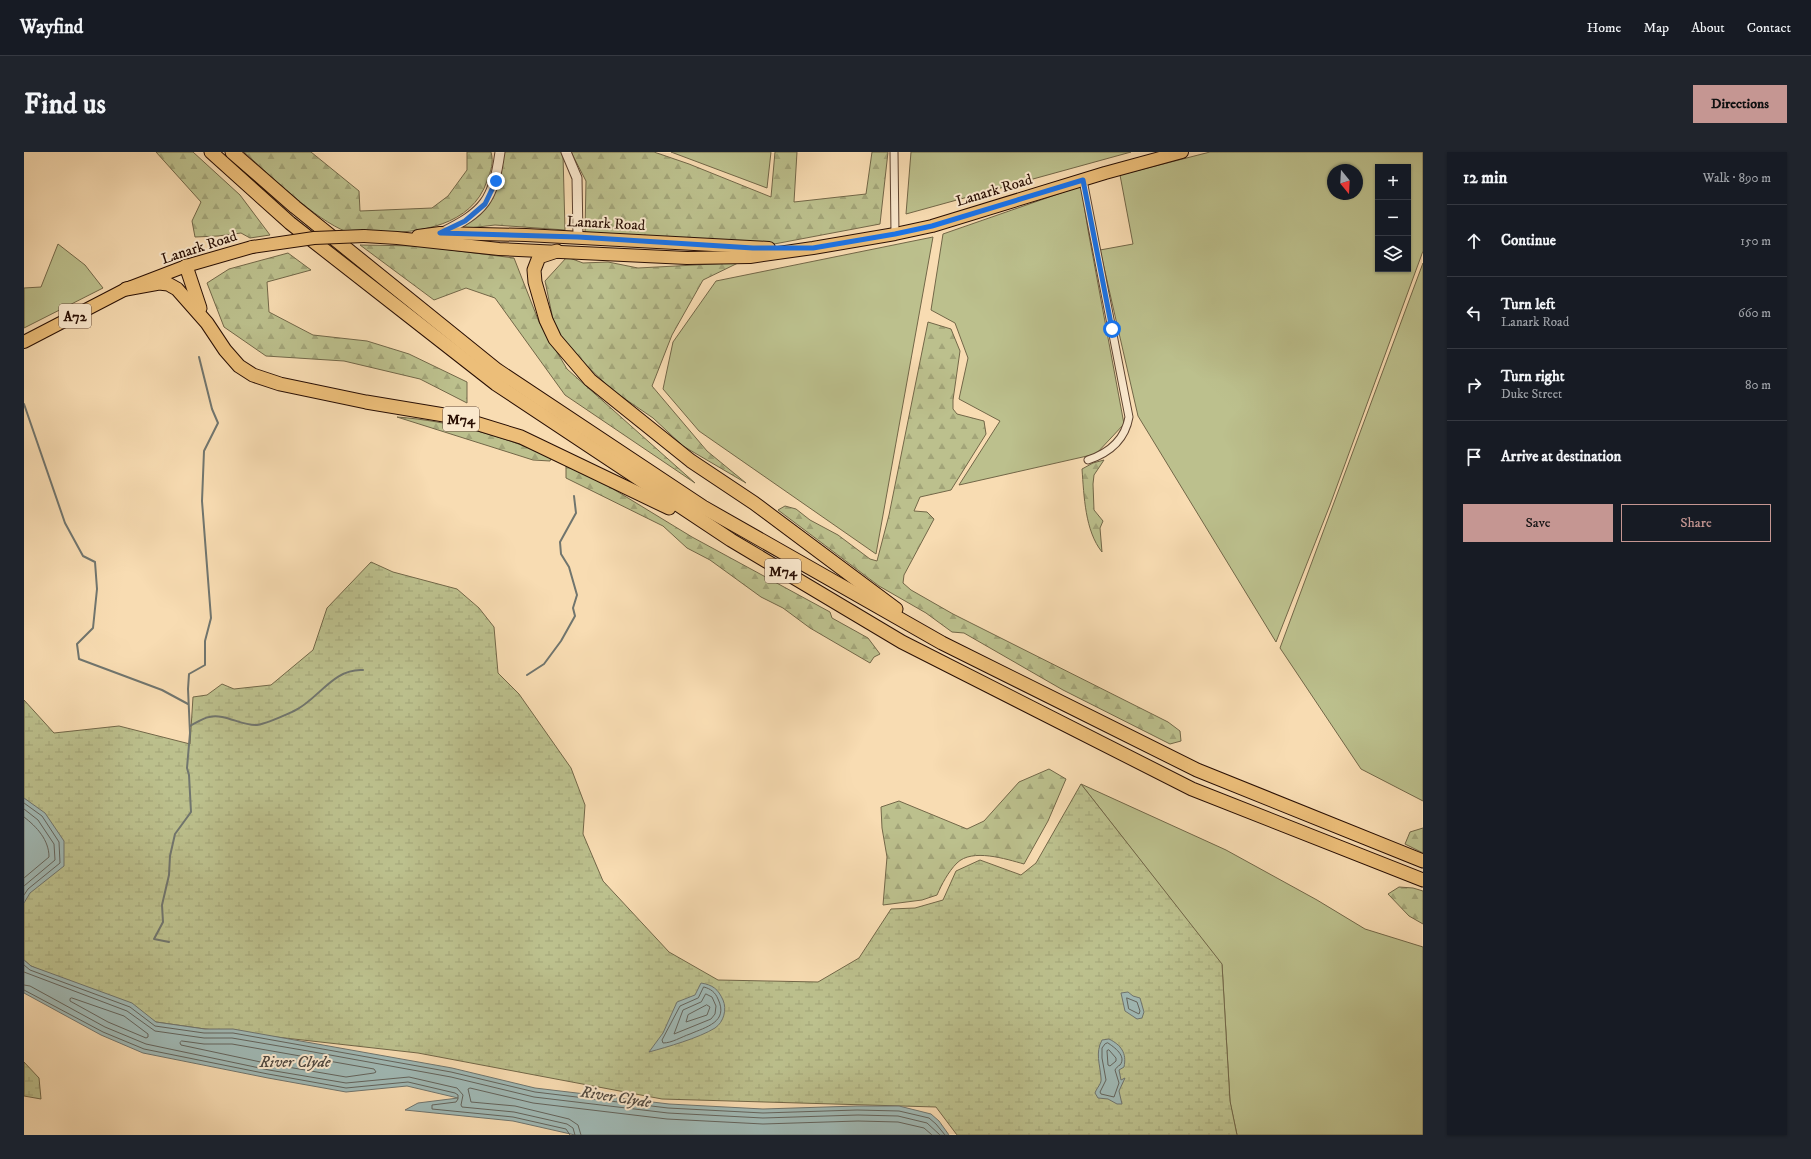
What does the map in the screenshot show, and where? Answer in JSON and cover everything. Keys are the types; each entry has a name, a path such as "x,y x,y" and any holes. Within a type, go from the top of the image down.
{"highway":[{"name":"M74","path":"211,152 290,223 496,384 719,533 902,642 1192,788 1423,880"},
{"name":"M74","path":"232,152 296,207 497,370 703,507 942,643 1197,770 1423,861"},
{"name":"M74","path":"530,250 542,310 555,339 590,380 691,461 754,503 942,643"},
{"path":"534,270 539,257 563,252"},
{"name":"M74","path":"186,266 195,298 207,323"},
{"name":"M74","path":"126,289 147,284 168,284 177,288 207,323 225,350 239,366 253,375 280,384 358,401 456,417 520,437 589,468 719,533"}],"main road":[{"name":"Lanark Road","path":"24,342 126,289 186,266 252,247 314,238 364,236 397,238 461,246 563,252 687,258 750,257 813,248 932,226 1083,180 1182,152"},
{"name":"Lanark Road","path":"397,238 440,233 578,237 753,248 813,248"},
{"name":"A72","path":"454,234 525,240 530,250"},
{"path":"563,252 578,237"}],"street":[{"path":"440,233 465,221 485,204 496,181 500,152"},
{"path":"566,152 577,178 578,237"},
{"path":"894,152 895,234"},
{"path":"1083,180 1129,417 1127,429 1113,448 1088,460"}],"green space":[{"path":"156,152 193,152 240,195 270,235 250,238 241,233 195,237 192,221 201,202"},
{"path":"244,152 311,152 359,191 360,211 432,208 448,196 467,170 467,152 491,152 492,163 487,181 480,196 469,208 457,217 442,224 410,231 358,234 347,232 334,226 307,208"},
{"path":"502,152 561,152 563,155 565,230 495,225 452,230 486,207"},
{"path":"571,152 654,152 689,164 771,197 775,152 797,152 794,202 866,194 872,152 888,152 880,224 753,248 585,233 586,181"},
{"path":"671,152 771,152 767,188"},
{"path":"911,152 1131,152 906,214"},
{"path":"1210,152 1423,152 1423,251 1330,505 1276,642 1138,416 1100,250 1133,244 1120,175"},
{"path":"1081,186 1124,424 1096,454 959,485 1000,421 959,399 968,358 955,323 931,310 943,234"},
{"path":"933,237 876,554 699,431 663,389 673,342 716,281"},
{"path":"58,244 85,265 103,288 24,328 24,288 41,287"},
{"path":"360,245 419,246 514,258 539,322 567,369 695,483 565,395 495,298 466,288 434,300"},
{"path":"288,253 311,270 267,282 269,312 313,335 367,341 409,354 467,382 467,403 420,379 344,361 266,356 224,327 207,283 229,269"},
{"path":"567,257 583,263 608,262 638,268 752,262 738,263 703,280 672,335 652,386 707,451 746,483 683,446 653,418 612,390 582,361 555,329 545,281"},
{"path":"1423,263 1423,801 1361,769 1280,648"},
{"path":"928,322 951,329 960,351 953,409 957,414 984,421 986,434 951,490 920,497 914,511 927,512 934,519 904,575 903,583 911,590 953,614 1168,722 1180,731 1181,741 1170,744 1063,690 964,633 952,632 926,613 879,586 778,510 785,506 796,509 810,520 838,535 870,559 877,561 889,515"},
{"path":"397,417 457,426 514,442 552,457 550,461 533,460"},
{"path":"1104,460 1094,475 1093,484 1094,510 1103,521 1100,528 1102,552 1096,544 1086,513 1082,469 1093,463"},
{"path":"566,466 605,484 692,537 830,612 832,618 868,638 880,654 874,657 870,663 810,628 783,608 761,597 710,560 687,548 663,526 566,478"},
{"path":"371,562 393,572 457,589 479,608 494,627 498,673 519,694 571,768 585,805 583,834 603,881 669,952 718,980 818,982 859,958 891,909 915,908 943,900 956,871 980,860 1021,875 1036,863 1081,784 1222,964 1230,1101 1237,1135 957,1135 936,1107 662,1099 418,1053 156,1022 31,966 24,960 24,700 54,733 119,726 190,744 193,697 207,695 222,684 234,689 271,685 313,650 327,608"},
{"path":"1049,769 1066,779 1048,821 1024,864 989,856 971,856 957,863 946,878 937,895 922,900 883,905 887,857 882,828 881,807 899,801 967,829 984,821 1019,782"},
{"path":"1081,784 1226,850 1317,900 1365,929 1423,947 1423,1135 1237,1135 1230,1102 1222,965"},
{"path":"1423,828 1423,853 1405,844 1410,832"},
{"path":"1399,887 1413,888 1423,891 1423,924 1409,916 1388,894"},
{"path":"24,1062 39,1078 41,1099 24,1096"}],"water":[{"path":"24,798 45,813 64,841 64,866 30,893 24,903"},
{"name":"River Clyde","path":"24,960 31,966 132,1003 156,1022 205,1029 233,1029 452,1068 535,1088 669,1104 763,1109 899,1106 931,1114 939,1121 949,1135 575,1135 513,1121 405,1110 418,1103 458,1098 407,1086 346,1092 143,1053 101,1035 24,993"},
{"path":"701,983 715,988 721,996 725,1011 721,1022 708,1032 683,1042 649,1052 663,1033 677,1002 695,995"},
{"path":"1128,992 1133,996 1140,998 1144,1012 1142,1018 1137,1019 1125,1011 1121,993"},
{"path":"1109,1039 1120,1047 1125,1058 1124,1067 1119,1070 1121,1080 1125,1078 1119,1091 1122,1104 1117,1104 1108,1099 1098,1098 1095,1093 1101,1080 1098,1059 1100,1045 1102,1040"}],"waterway":[{"path":"169,942 154,939 163,922 162,905 169,875 170,856 175,834 191,812 189,775 187,768 190,733 188,689 189,674 205,665 205,641 211,618 202,501 204,451 218,423 212,409 199,357"},
{"path":"24,404 65,523 83,556 95,562 97,589 93,628 77,644 79,659 162,690 188,704"},
{"path":"527,675 544,664 561,641 575,616 573,608 577,595 569,567 561,554 560,542 576,513 574,496"},
{"path":"190,726 204,718 215,716 251,725 266,723 303,706 334,679 343,674 363,670"}],"route":[{"path":"496,181 485,204 465,221 440,233 578,237 753,248 813,248 932,226 1083,180 1092,233 1112,329"}]}
